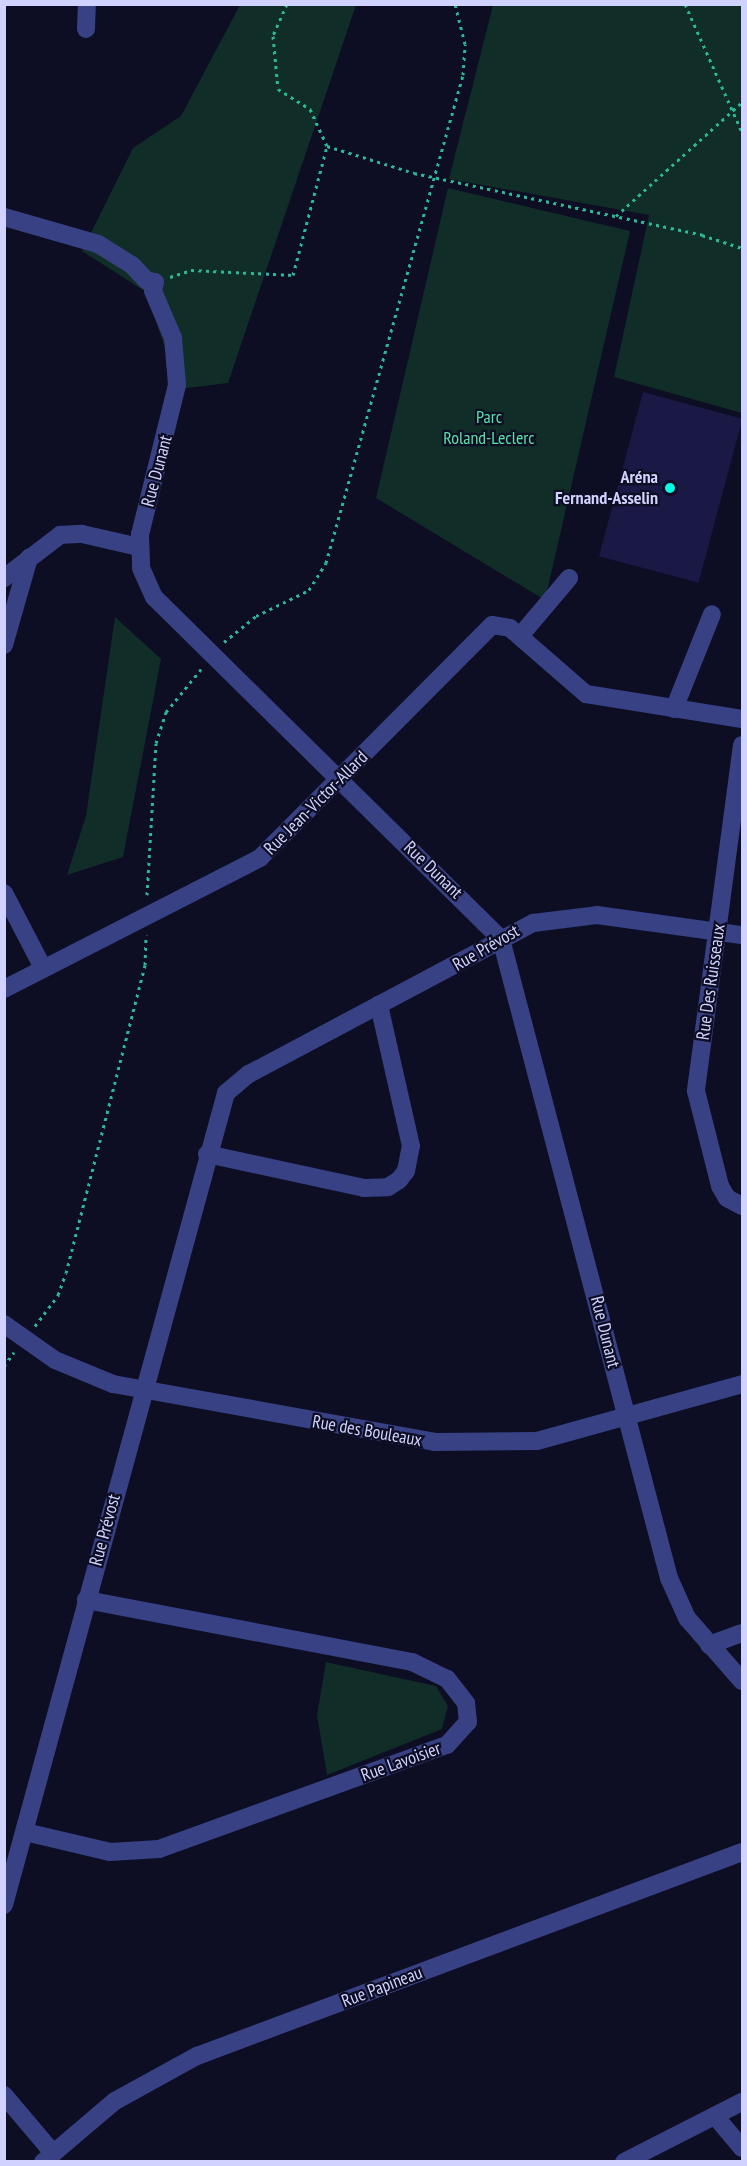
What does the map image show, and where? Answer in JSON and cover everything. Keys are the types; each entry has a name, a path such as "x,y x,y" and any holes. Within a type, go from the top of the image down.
{"street":[{"path":"86,29 87,4"},
{"path":"4,217 98,244 132,265 146,280 155,282"},
{"name":"Rue Dunant","path":"155,282 153,291 173,338 177,385 139,547 144,579 154,597 501,939 674,1592 709,1645 742,1681"},
{"path":"4,578 53,538 70,534 139,547"},
{"path":"4,645 29,558"},
{"path":"569,578 520,636 586,694 742,719"},
{"path":"674,709 712,614"},
{"name":"Rue Jean-Victor-Allard","path":"4,989 260,858 340,781 480,632 499,625 520,636"},
{"name":"Rue Des Ruisseaux","path":"742,745 696,1098 720,1186 727,1198 742,1206"},
{"path":"4,893 43,968"},
{"name":"Rue Prévost","path":"4,1905 220,1102 238,1080 533,923 579,916 718,930 742,935"},
{"path":"207,1154 364,1188 388,1187 399,1180 406,1171 411,1146 379,1005"},
{"name":"Rue des Bouleaux","path":"4,1324 72,1369 142,1391 465,1444 537,1441 742,1384"},
{"name":"Rue Lavoisier","path":"24,1832 110,1852 159,1849 447,1745 468,1722 466,1703 447,1678 412,1662 86,1600"},
{"path":"709,1645 742,1633"},
{"name":"Rue Papineau","path":"48,2157 115,2101 197,2056 742,1852"},
{"path":"4,2095 48,2157"},
{"path":"624,2162 742,2102"},
{"path":"715,2116 742,2148"}],"path":[{"path":"155,282 191,270 293,275 327,146 310,109 278,89 273,36 287,4"},
{"path":"685,4 734,109 742,132"},
{"path":"616,216 742,102"},
{"path":"327,146 434,175 616,216 742,248"},
{"path":"4,1443 4,1495"}],"green space":[{"path":"240,5 356,5 228,383 179,389 146,292 82,251 133,148 181,116"},
{"path":"493,5 742,5 742,413 614,377 649,215 449,179"},
{"name":"Parc Roland-Leclerc","path":"448,188 630,231 545,600 376,498"},
{"path":"115,617 161,659 123,857 67,875 86,816"},
{"path":"326,1662 436,1686 448,1706 442,1729 327,1775 317,1715"}],"building":[{"name":"Aréna Fernand-Asselin","path":"643,392 742,419 698,583 599,556"}],"place":[{"name":"Aréna Fernand-Asselin","path":"670,488"}]}
